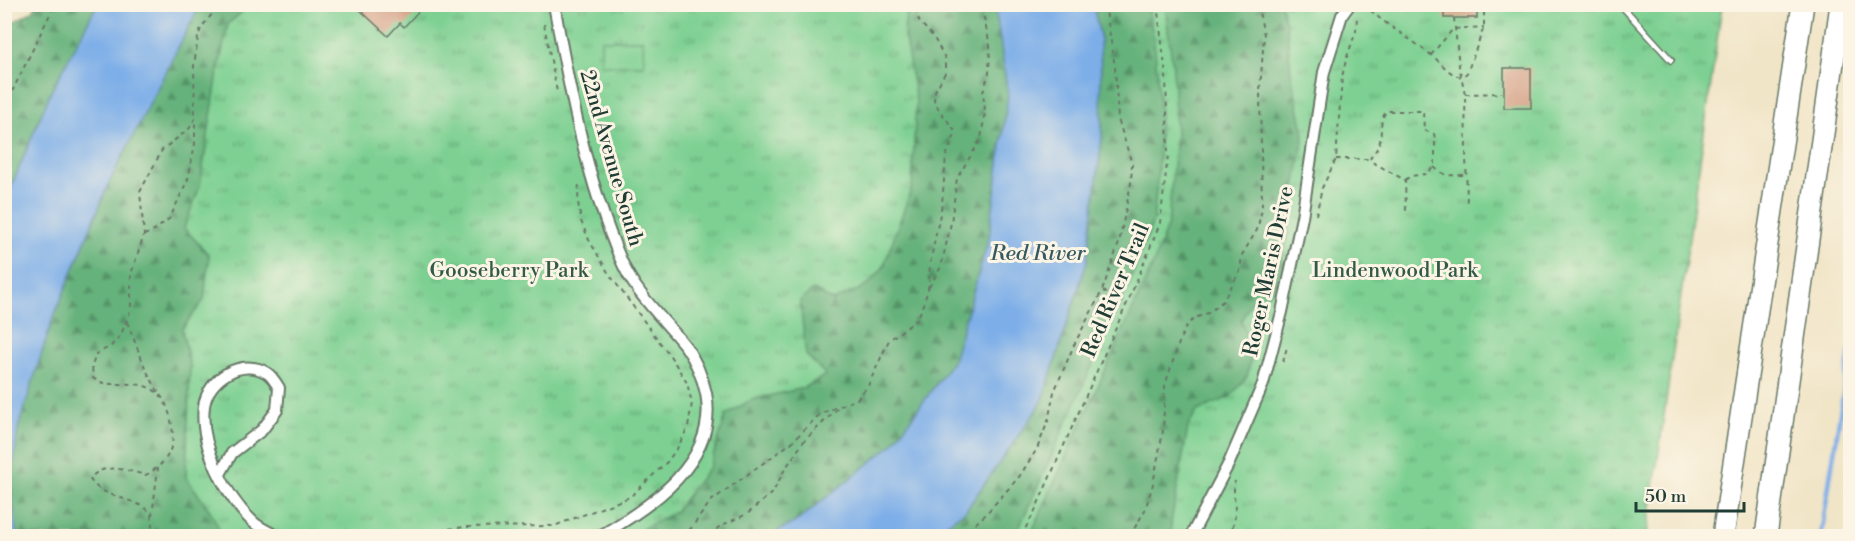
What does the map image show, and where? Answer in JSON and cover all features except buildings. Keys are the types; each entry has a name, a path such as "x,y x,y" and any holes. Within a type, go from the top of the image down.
{"highway":[{"path":"1723,537 1803,4"},
{"path":"1766,537 1841,4"}],"street":[{"name":"22nd Avenue South","path":"554,4 581,136 609,232 624,268 646,300 687,349 697,366 702,375 708,403 706,430 697,453 680,477 635,516 600,537"},
{"name":"Roger Maris Drive","path":"1191,537 1229,462 1263,384 1282,312 1302,217 1324,72 1342,15 1350,4"},
{"path":"220,474 232,453 262,430 277,410 279,388 268,374 251,367 231,370 214,384 204,404 205,428 210,450 220,474 234,501 255,524 277,537"}],"lane":[{"path":"1620,4 1671,60"}],"path":[{"path":"4,108 55,4"},
{"path":"144,235 154,231 170,218 188,179 195,144 194,66 198,37 201,28 220,4"},
{"path":"915,4 919,21 945,58 945,73 935,91 934,100 954,129 955,135 946,156 942,204 930,264 928,290"},
{"path":"682,537 711,501 791,443 820,414 857,399 868,386 889,340 918,319 928,290 941,267 951,223 957,178 981,139 985,111 983,92 989,74 990,46 981,4"},
{"path":"962,537 1018,477 1037,449 1048,421 1054,392 1074,345 1102,291 1119,243 1131,183 1131,164 1118,119 1115,67 1105,4"},
{"name":"Red River Trail","path":"1021,537 1034,513 1127,304 1160,223 1168,155 1166,75 1158,4"},
{"path":"1130,537 1145,510 1153,484 1163,431 1165,386 1181,337 1187,325 1195,318 1208,313 1223,302 1240,271 1242,255 1257,230 1262,209 1260,91 1264,35 1255,4"},
{"path":"1364,4 1381,21 1431,55 1452,75 1461,77 1467,73 1484,27 1484,4"},
{"path":"1368,8 1372,4"},
{"path":"542,16 558,96"},
{"path":"1454,18 1465,94 1467,207"},
{"path":"1431,55 1456,28 1484,27"},
{"path":"1465,94 1502,93"},
{"path":"1370,159 1380,144 1384,113 1387,111 1423,111 1424,130 1434,134 1435,138 1436,166 1426,174 1411,176 1405,180"},
{"path":"160,395 134,383 99,383 93,378 92,366 96,354 111,345 121,335 131,309 131,274 144,235 140,192 162,150 189,129 195,119"},
{"path":"1336,159 1370,159 1405,180"},
{"path":"1434,168 1445,175 1467,175"},
{"path":"434,537 436,532 455,528 554,526 630,497 667,462 688,427 692,403 687,383 673,360 609,274 589,240 581,221 578,202 579,177"},
{"path":"1405,180 1406,211"},
{"path":"1102,291 1127,304"},
{"path":"126,321 146,370 168,408 174,433 168,456 158,468 146,475 115,468 94,472 90,479 93,485 103,491 148,509 153,516"},
{"path":"710,537 720,526 747,514 773,492 804,441 841,405"},
{"path":"149,537 158,468"}],"green space":[{"path":"36,5 97,5 49,96 5,202 5,27 33,11"},
{"name":"Gooseberry Park","path":"200,5 995,5 769,536 17,536"},
{"path":"200,5 250,5 228,24 200,186 184,228 209,255 204,300 182,329 190,367 186,477 210,511 223,536 17,536 11,487 18,428 51,324 109,183"},
{"path":"907,5 995,5 1008,95 989,238 953,361 892,445 797,521 769,536 629,536 675,512 710,466 726,415 751,400 804,388 826,375 806,355 800,301 813,290 833,301 867,286 883,268 912,187 916,101 904,33"},
{"name":"Lindenwood Park","path":"1093,5 1722,5 1647,536 930,536 966,510 1100,36"},
{"path":"1093,5 1148,5 1155,50 1160,112 1158,172 1153,221 1129,284 1017,532 1013,536 930,536 966,510 1042,402 1087,261 1102,138 1100,36"},
{"path":"1165,5 1281,5 1286,23 1291,73 1304,135 1281,270 1271,292 1251,302 1241,321 1253,347 1247,377 1230,397 1197,411 1188,427 1171,523 1171,536 1030,536 1154,262 1168,224 1176,135 1173,68"},
{"path":"601,40 643,40 644,65 601,65"}],"water":[{"path":"97,5 200,5 109,183 51,324 18,428 11,487 17,536 5,536 5,202 49,96"},
{"name":"Red River","path":"995,5 1093,5 1100,36 1102,138 1087,261 1042,402 966,510 930,536 769,536 797,521 892,445 953,361 989,238 1008,95"}],"waterway":[{"path":"1821,536 1850,350"}]}
